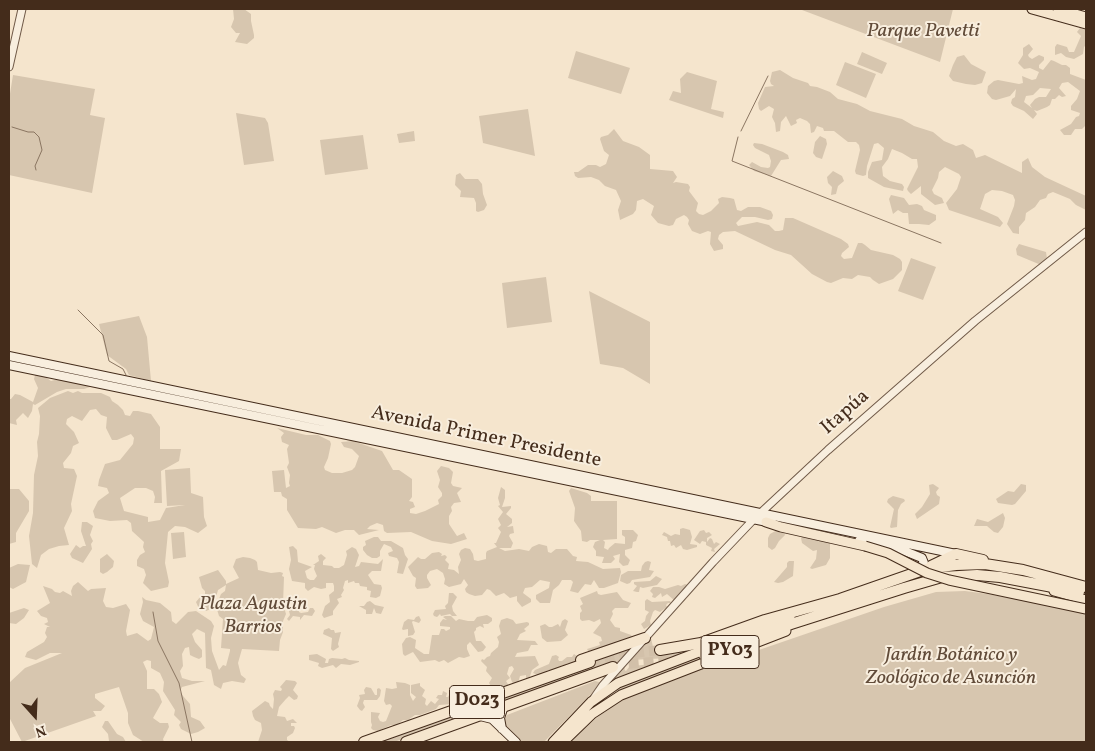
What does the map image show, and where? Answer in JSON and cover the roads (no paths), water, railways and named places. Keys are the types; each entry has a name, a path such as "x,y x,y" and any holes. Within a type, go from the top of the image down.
{"highway":[{"path":"926,569 956,554 1012,574 1070,590 1086,588"},
{"name":"PY03","path":"840,599 926,569 985,564 1012,574"},
{"name":"PY03","path":"856,604 942,577 1032,573 1086,588"},
{"path":"660,650 691,646 766,620 840,599"},
{"path":"704,655 791,624 856,604"},
{"path":"462,708 492,693 645,638"},
{"name":"D023","path":"364,742 590,662"},
{"name":"D023","path":"406,742 613,667"}],"main road":[{"path":"1032,9 1086,24"},
{"path":"1058,9 1086,17"},
{"name":"Avenida Primer Presidente","path":"9,356 956,554"},
{"name":"Avenida Primer Presidente","path":"9,365 890,547 922,558 924,561 922,566 913,573"},
{"path":"454,458 456,449"},
{"path":"766,522 876,549 927,573 966,585 1086,609"},
{"name":"PY03","path":"1012,574 1086,600"},
{"name":"PY03","path":"553,742 591,702 609,688 628,678 840,599"},
{"name":"PY03","path":"563,742 592,714 613,699 631,690 856,604"},
{"path":"502,729 500,718 504,706"},
{"path":"480,716 487,716 492,719 516,742"}],"street":[{"path":"9,67 22,9"},
{"name":"Itapúa","path":"591,702 602,685 760,513 828,450 970,325 1086,232"}],"waterway":[{"path":"741,131 768,76"},
{"path":"12,127 34,132 39,137 42,150 35,166 36,170"},
{"path":"738,137 732,161 941,243"},
{"path":"78,310 103,335 109,361 123,369 126,375"},
{"path":"153,612 158,641 179,683 192,742"}],"tunnel":[{"path":"590,662 626,654 660,650"},
{"path":"614,667 627,664 676,660"}],"park label":[{"name":"Parque Pavetti","path":"923,32"},
{"name":"Plaza Agustin Barrios","path":"253,616"},
{"name":"Jardín Botánico y Zoológico de Asunción","path":"951,668"}]}
